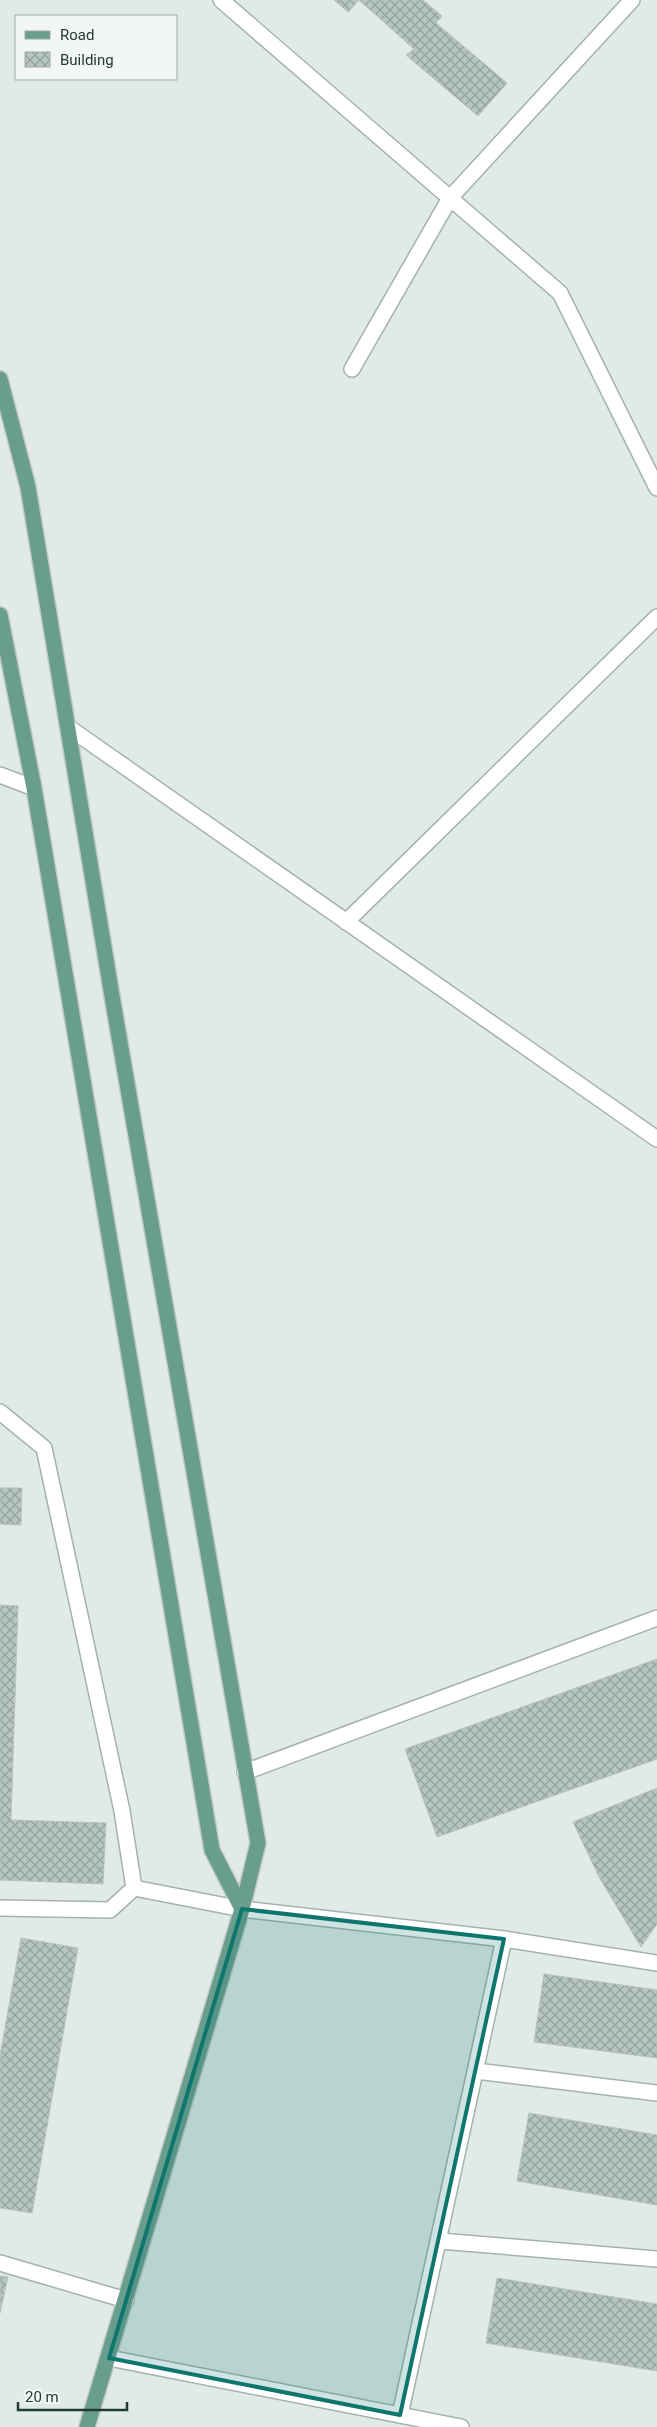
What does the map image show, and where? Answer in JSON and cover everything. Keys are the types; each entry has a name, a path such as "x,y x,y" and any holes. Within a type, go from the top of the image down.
{"main road":[{"path":"0,379 28,488 114,1012 258,1843 242,1908 87,2427"},
{"path":"0,615 34,788 212,1850 242,1908"}],"street":[{"path":"221,0 560,292 657,488"},
{"path":"352,369 450,198 632,0"},
{"path":"346,922 657,617"},
{"path":"68,726 657,1139"},
{"path":"0,775 34,788"},
{"path":"0,1412 44,1448 122,1811 134,1888"},
{"path":"246,1772 657,1618"},
{"path":"134,1888 242,1908 504,1939 657,1963"},
{"path":"0,1908 110,1910 134,1888"},
{"path":"400,2415 440,2240 504,1939"},
{"path":"476,2071 657,2093"},
{"path":"440,2240 657,2258"},
{"path":"0,2263 126,2300"},
{"path":"109,2358 461,2427"}],"highlighted area":[{"path":"242,1909 504,1939 400,2415 109,2358"}],"building":[{"path":"334,0 359,0 348,12"},
{"path":"359,0 423,0 442,16 436,23 507,83 478,116 406,55 414,49"},
{"path":"0,1488 22,1488 21,1525 0,1524"},
{"path":"0,1605 18,1606 11,1820 106,1823 103,1884 0,1880"},
{"path":"657,1659 657,1759 437,1837 405,1749"},
{"path":"657,1788 657,1924 641,1947 599,1877 573,1822"},
{"path":"21,1938 78,1948 32,2213 0,2208 0,2056"},
{"path":"544,1974 657,1990 657,2058 534,2042"},
{"path":"529,2113 657,2135 657,2205 517,2181"},
{"path":"0,2276 8,2277 0,2313"},
{"path":"497,2278 657,2304 657,2371 486,2343"}]}
